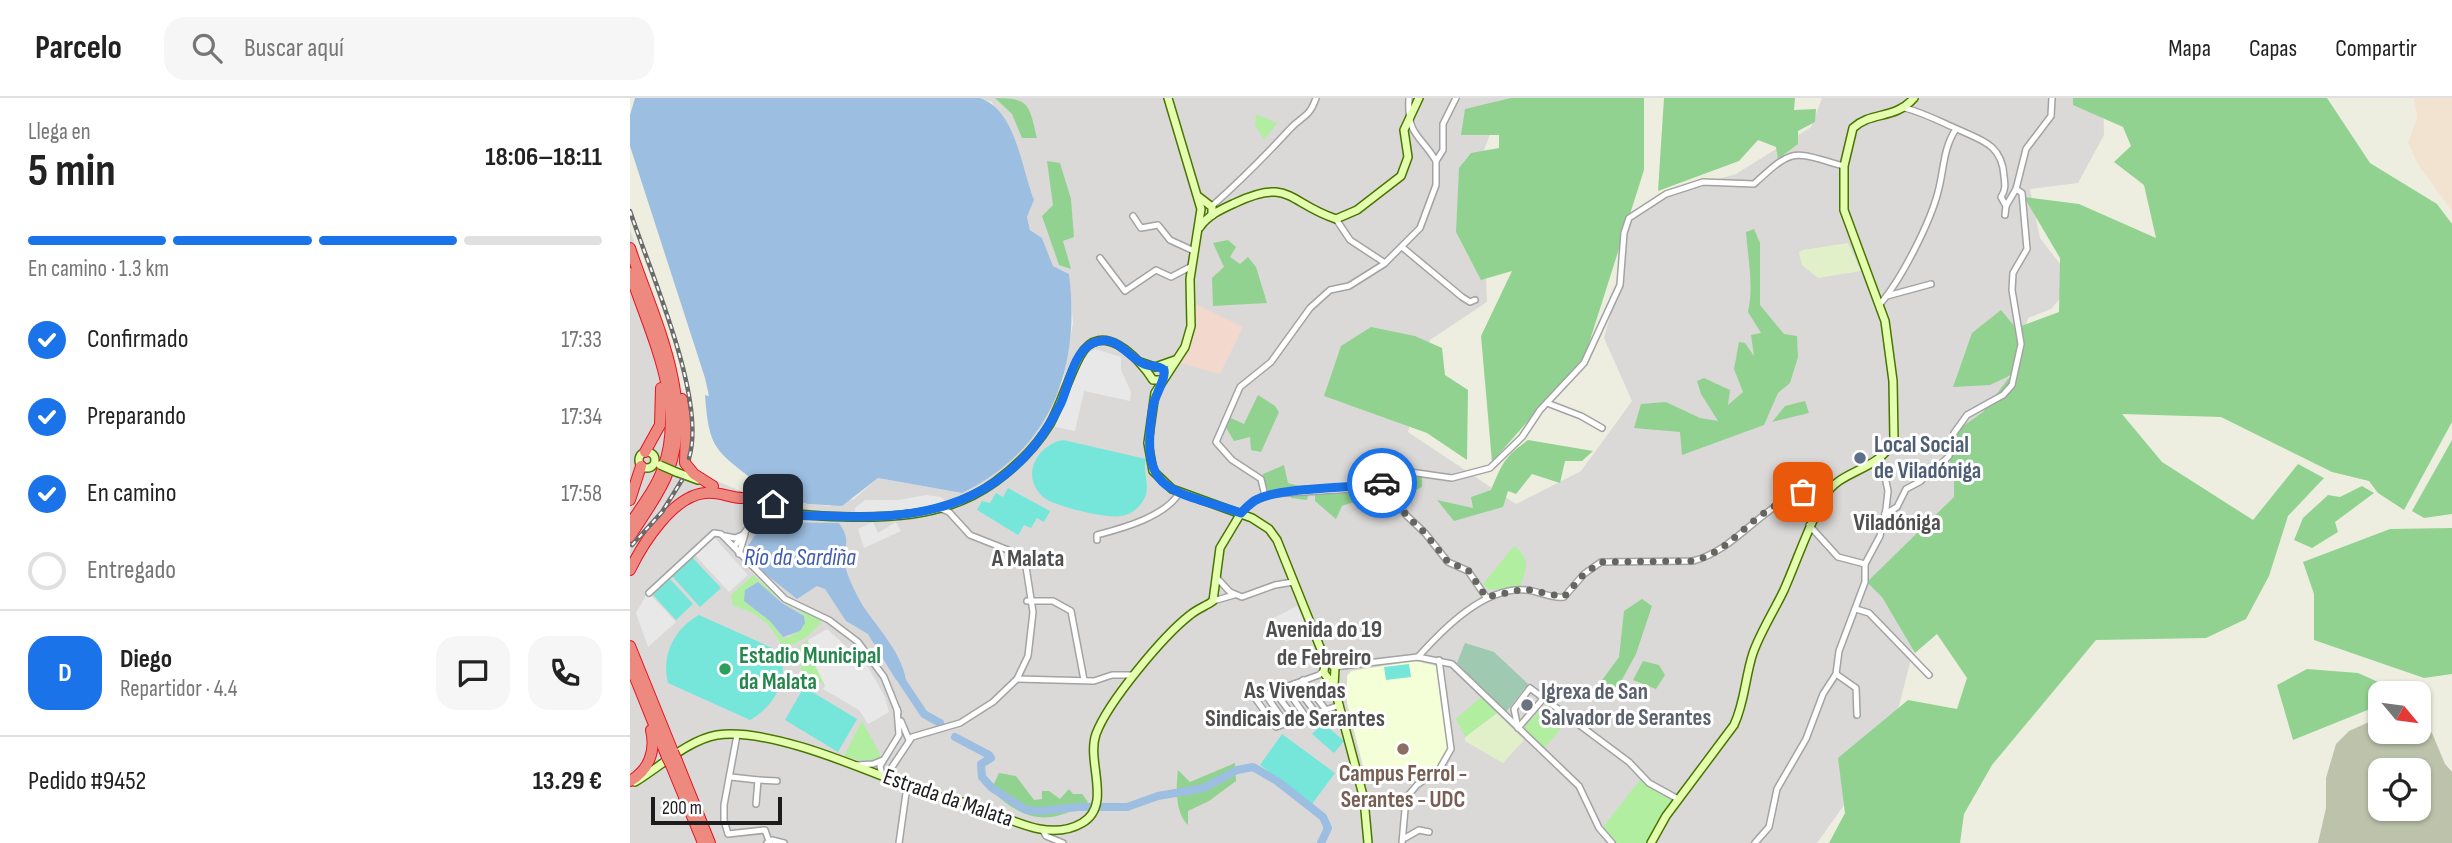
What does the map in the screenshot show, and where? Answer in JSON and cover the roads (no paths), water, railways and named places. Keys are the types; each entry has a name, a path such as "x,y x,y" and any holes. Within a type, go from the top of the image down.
{"highway":[{"path":"630,248 648,316 663,400 662,417 654,440 645,452"},
{"path":"630,273 676,394 678,427 675,453 664,482 630,537"},
{"path":"630,294 648,316 673,364 684,405 685,463 694,474 713,486"},
{"path":"630,524 663,469 670,437 670,401 656,353"},
{"path":"630,500 641,467"},
{"path":"630,570 664,522 690,497 712,493 745,498"},
{"path":"630,637 632,664 710,843"},
{"path":"630,646 632,664 650,715 672,759 703,843"},
{"path":"630,783 652,755 650,715"}],"main road":[{"path":"1168,98 1198,197 1208,210"},
{"path":"1157,378 1179,356 1191,326 1194,251 1198,230 1208,210 1259,192 1281,191 1336,219 1357,210 1401,176 1408,163 1404,130 1419,98"},
{"path":"1651,843 1678,799 1737,719 1755,649 1784,589 1809,524 1830,488 1870,467 1893,443 1895,432 1888,334 1880,304 1848,226 1844,210 1844,166 1850,135 1856,125 1905,108 1914,98"},
{"path":"745,498 758,511 771,513 883,518 941,509 993,484 1029,453 1056,413 1080,355 1088,346 1103,340 1113,342 1157,378"},
{"path":"1137,359 1157,367 1179,356"},
{"path":"1157,367 1148,443 1153,471 1164,484 1241,513 1263,524 1274,535 1324,657 1340,705 1364,799 1368,843"},
{"path":"1157,367 1157,378"},
{"path":"657,464 649,469 641,467 639,457 645,452 652,454 657,464 745,498 767,499 783,513"},
{"path":"758,511 760,500"},
{"path":"771,513 773,504"},
{"path":"1213,601 1217,588 1217,559 1224,538 1241,513"},
{"name":"Estrada da Malata","path":"630,783 704,739 737,735 796,746 907,786 978,807 1000,819 1042,829 1076,826 1095,808 1095,739 1135,675 1191,614 1213,601"}],"street":[{"path":"1224,204 1291,127 1309,116 1317,98"},
{"path":"1409,98 1409,117 1417,140 1436,161"},
{"path":"1265,496 1261,478 1232,460 1216,442 1220,427 1236,402 1240,387 1271,362 1310,308 1329,290 1349,286 1385,262 1420,228 1436,185 1436,161 1443,150 1443,124 1456,98"},
{"path":"2005,215 2006,206 2016,189 2026,149 2051,116 2052,98"},
{"path":"1905,108 1944,121 1956,129 1987,141 1995,148 2003,165 2005,190 2001,197 2006,206"},
{"path":"1880,304 1887,296 1937,195 1945,150 1956,129"},
{"path":"1241,513 1253,501 1265,496 1352,489 1383,483 1409,472 1452,478 1490,468 1522,437 1547,403 1576,375 1608,316 1620,285 1624,233 1629,218 1666,194 1703,182 1755,184 1785,156 1803,155 1844,166"},
{"path":"1885,514 1896,507 1906,489 1921,481 1930,467 1942,463 1949,456 1954,433 1967,415 2004,395 2012,385 2021,344 2012,290 2013,272 2027,249 2022,193 2016,189"},
{"path":"1133,216 1141,228 1158,225 1178,246 1194,251"},
{"path":"1336,219 1350,240 1385,262"},
{"path":"1402,247 1462,297 1470,302 1475,300"},
{"path":"1100,258 1125,291 1156,270 1171,277 1192,266"},
{"path":"1887,296 1931,284"},
{"path":"1547,403 1581,416 1602,428"},
{"path":"1758,841 1772,818 1777,789 1806,739 1823,694 1836,674 1839,651 1865,582 1865,564 1880,536 1885,514 1888,491 1881,457"},
{"path":"1383,483 1407,516 1425,533 1448,562 1468,570 1486,597"},
{"path":"1418,657 1486,597 1525,589 1564,597 1584,574 1601,562 1693,561 1706,558 1721,550 1766,511 1803,492 1830,488"},
{"path":"1097,540 1097,535 1128,525 1160,509 1180,492"},
{"path":"952,516 957,503"},
{"path":"897,709 899,735 883,760 879,770 881,776 892,766 909,740 968,719 993,702 1017,678 1028,656 1030,578 1020,558 1008,550 970,535 952,516 941,509"},
{"path":"734,547 758,511"},
{"path":"1809,524 1838,557 1865,564"},
{"path":"649,593 714,533 735,538 745,534"},
{"path":"739,554 745,534"},
{"path":"725,537 788,602 830,620 854,638 882,673 909,740"},
{"path":"1216,577 1234,594 1242,597 1275,585 1293,582"},
{"path":"1213,601 1234,594"},
{"path":"1029,602 1053,601 1071,611 1084,680"},
{"path":"1856,609 1870,613 1929,675"},
{"path":"1340,705 1276,727 1255,698 1346,668 1418,657 1452,664 1579,786 1599,828 1612,843"},
{"path":"1403,841 1406,798 1417,785 1439,770 1451,749 1439,660"},
{"path":"1017,678 1094,681 1129,673 1135,675"},
{"path":"1836,674 1856,688 1857,715"},
{"path":"1304,680 1326,710"},
{"path":"1294,684 1316,713"},
{"path":"1285,687 1306,717"},
{"path":"1518,728 1514,709 1530,688 1629,762 1649,783 1678,799"},
{"path":"1274,691 1296,720"},
{"path":"1265,694 1286,724"},
{"path":"1518,728 1543,699"},
{"path":"737,735 724,805 728,834 765,830 768,842 784,843"},
{"path":"854,765 873,764 883,760"},
{"path":"892,766 897,782"},
{"path":"731,777 777,781"},
{"path":"756,804 758,780"},
{"path":"899,843 907,786"},
{"path":"1042,829 1046,836 1063,843"},
{"path":"1403,841 1419,830 1429,832"}],"water":[{"path":"635,98 980,98 992,104 1002,114 1016,141 1034,200 1027,217 1030,230 1042,238 1053,266 1069,274 1070,342 1064,373 1053,403 1038,430 1018,454 993,475 962,493 878,478 842,506 808,504 786,498 783,490 767,480 756,482 731,463 712,438 705,378 630,146 630,115"},
{"name":"Río da Sardiña","path":"764,522 839,523 846,540 844,559 850,580 863,606 897,655 906,687 896,680 868,634 846,621 825,589 817,586 797,599 763,572 747,547"},
{"path":"758,582 782,603 804,616 805,623 800,631 783,637 770,621 744,601 745,590"}],"waterway":[{"name":"Río da Sardiña","path":"902,681 924,714 940,723"},
{"name":"Río da Sardiña","path":"955,737 989,755 991,758 981,764 982,777 992,788 1026,810 1127,807 1158,796 1204,788 1237,770 1253,767 1277,781 1323,817 1328,828 1321,843"}],"railway":[{"path":"630,211 684,370 692,433 689,458"},
{"path":"632,545 662,512 682,480"}],"place":[{"name":"Local Social de Viladóniga","path":"1860,458"},
{"name":"Estadio Municipal da Malata","path":"725,669"},
{"name":"Igrexa de San Salvador de Serantes","path":"1527,705"},
{"name":"Campus Ferrol - Serantes - UDC","path":"1403,749"}],"district":[{"name":"Viladóniga","path":"1897,522"},
{"name":"A Malata","path":"1028,558"},
{"name":"Avenida do 19 de Febreiro","path":"1324,643"},
{"name":"As Vivendas Sindicais de Serantes","path":"1295,704"}]}
